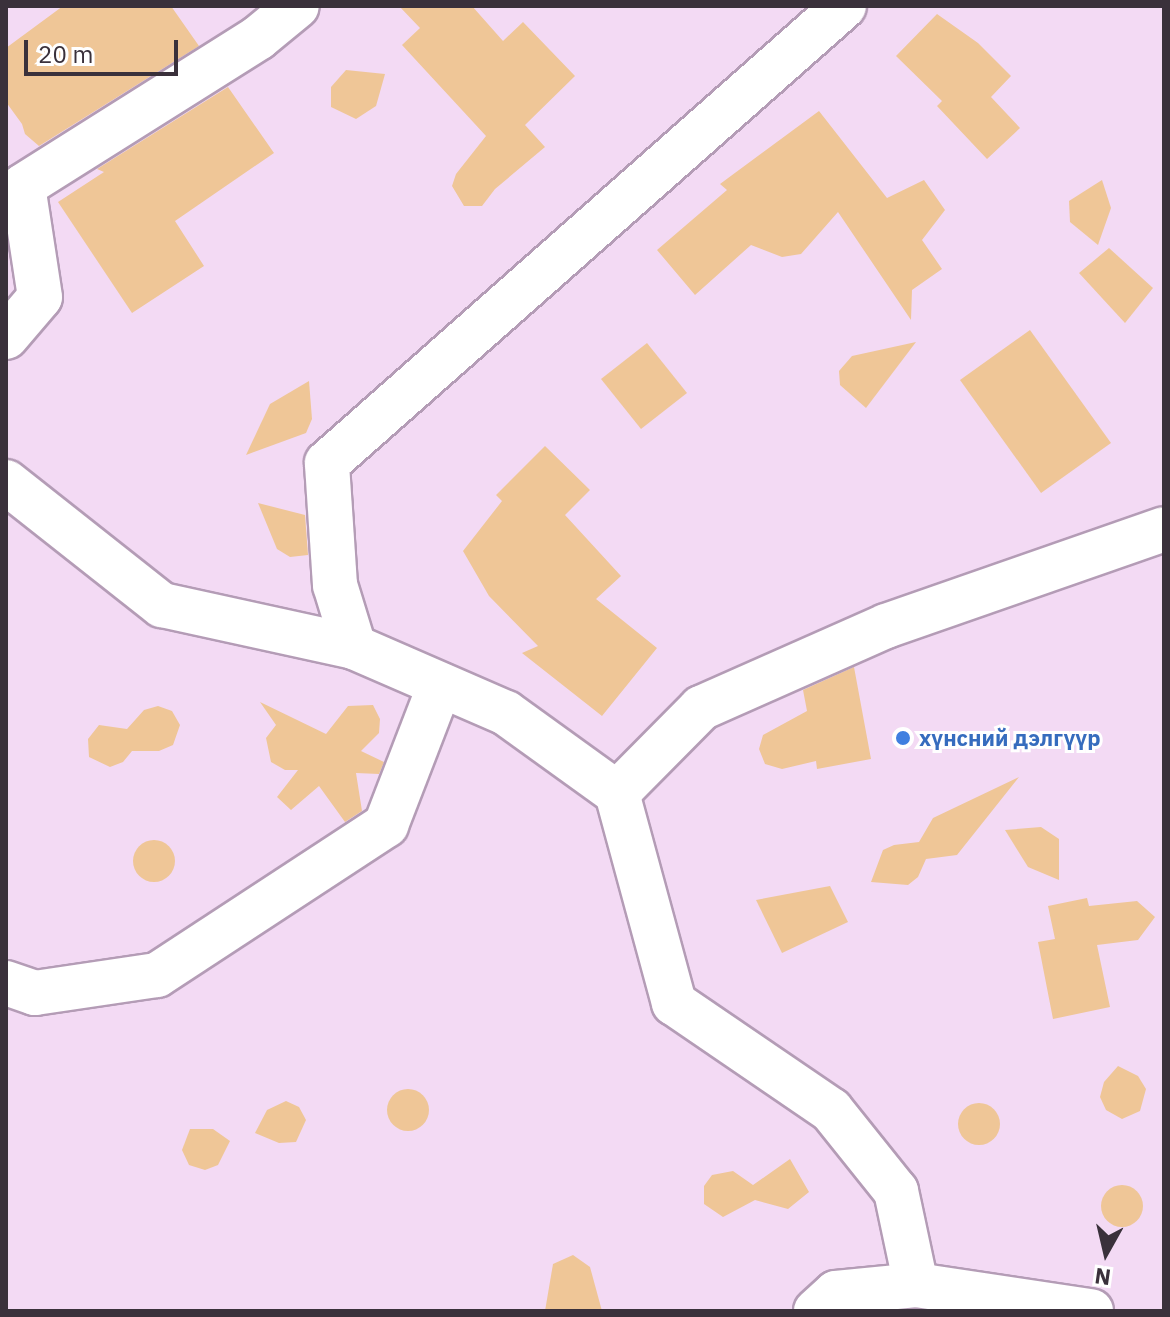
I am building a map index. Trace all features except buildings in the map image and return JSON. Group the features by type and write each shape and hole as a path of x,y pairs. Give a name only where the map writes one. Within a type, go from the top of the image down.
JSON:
{"street":[{"path":"6,337 40,297 23,186 258,38 297,6"},
{"path":"354,647 335,585 327,463 844,6"},
{"path":"6,482 162,605 354,647 506,713 617,793 674,1003 831,1110 896,1191 916,1285"},
{"path":"617,793 701,708 886,626 1164,529"},
{"path":"6,983 35,993 157,975 386,825 440,685"},
{"path":"816,1311 836,1293 916,1285 1091,1311"}],"place":[{"name":"хүнсний дэлгүүр","path":"903,738"}]}
